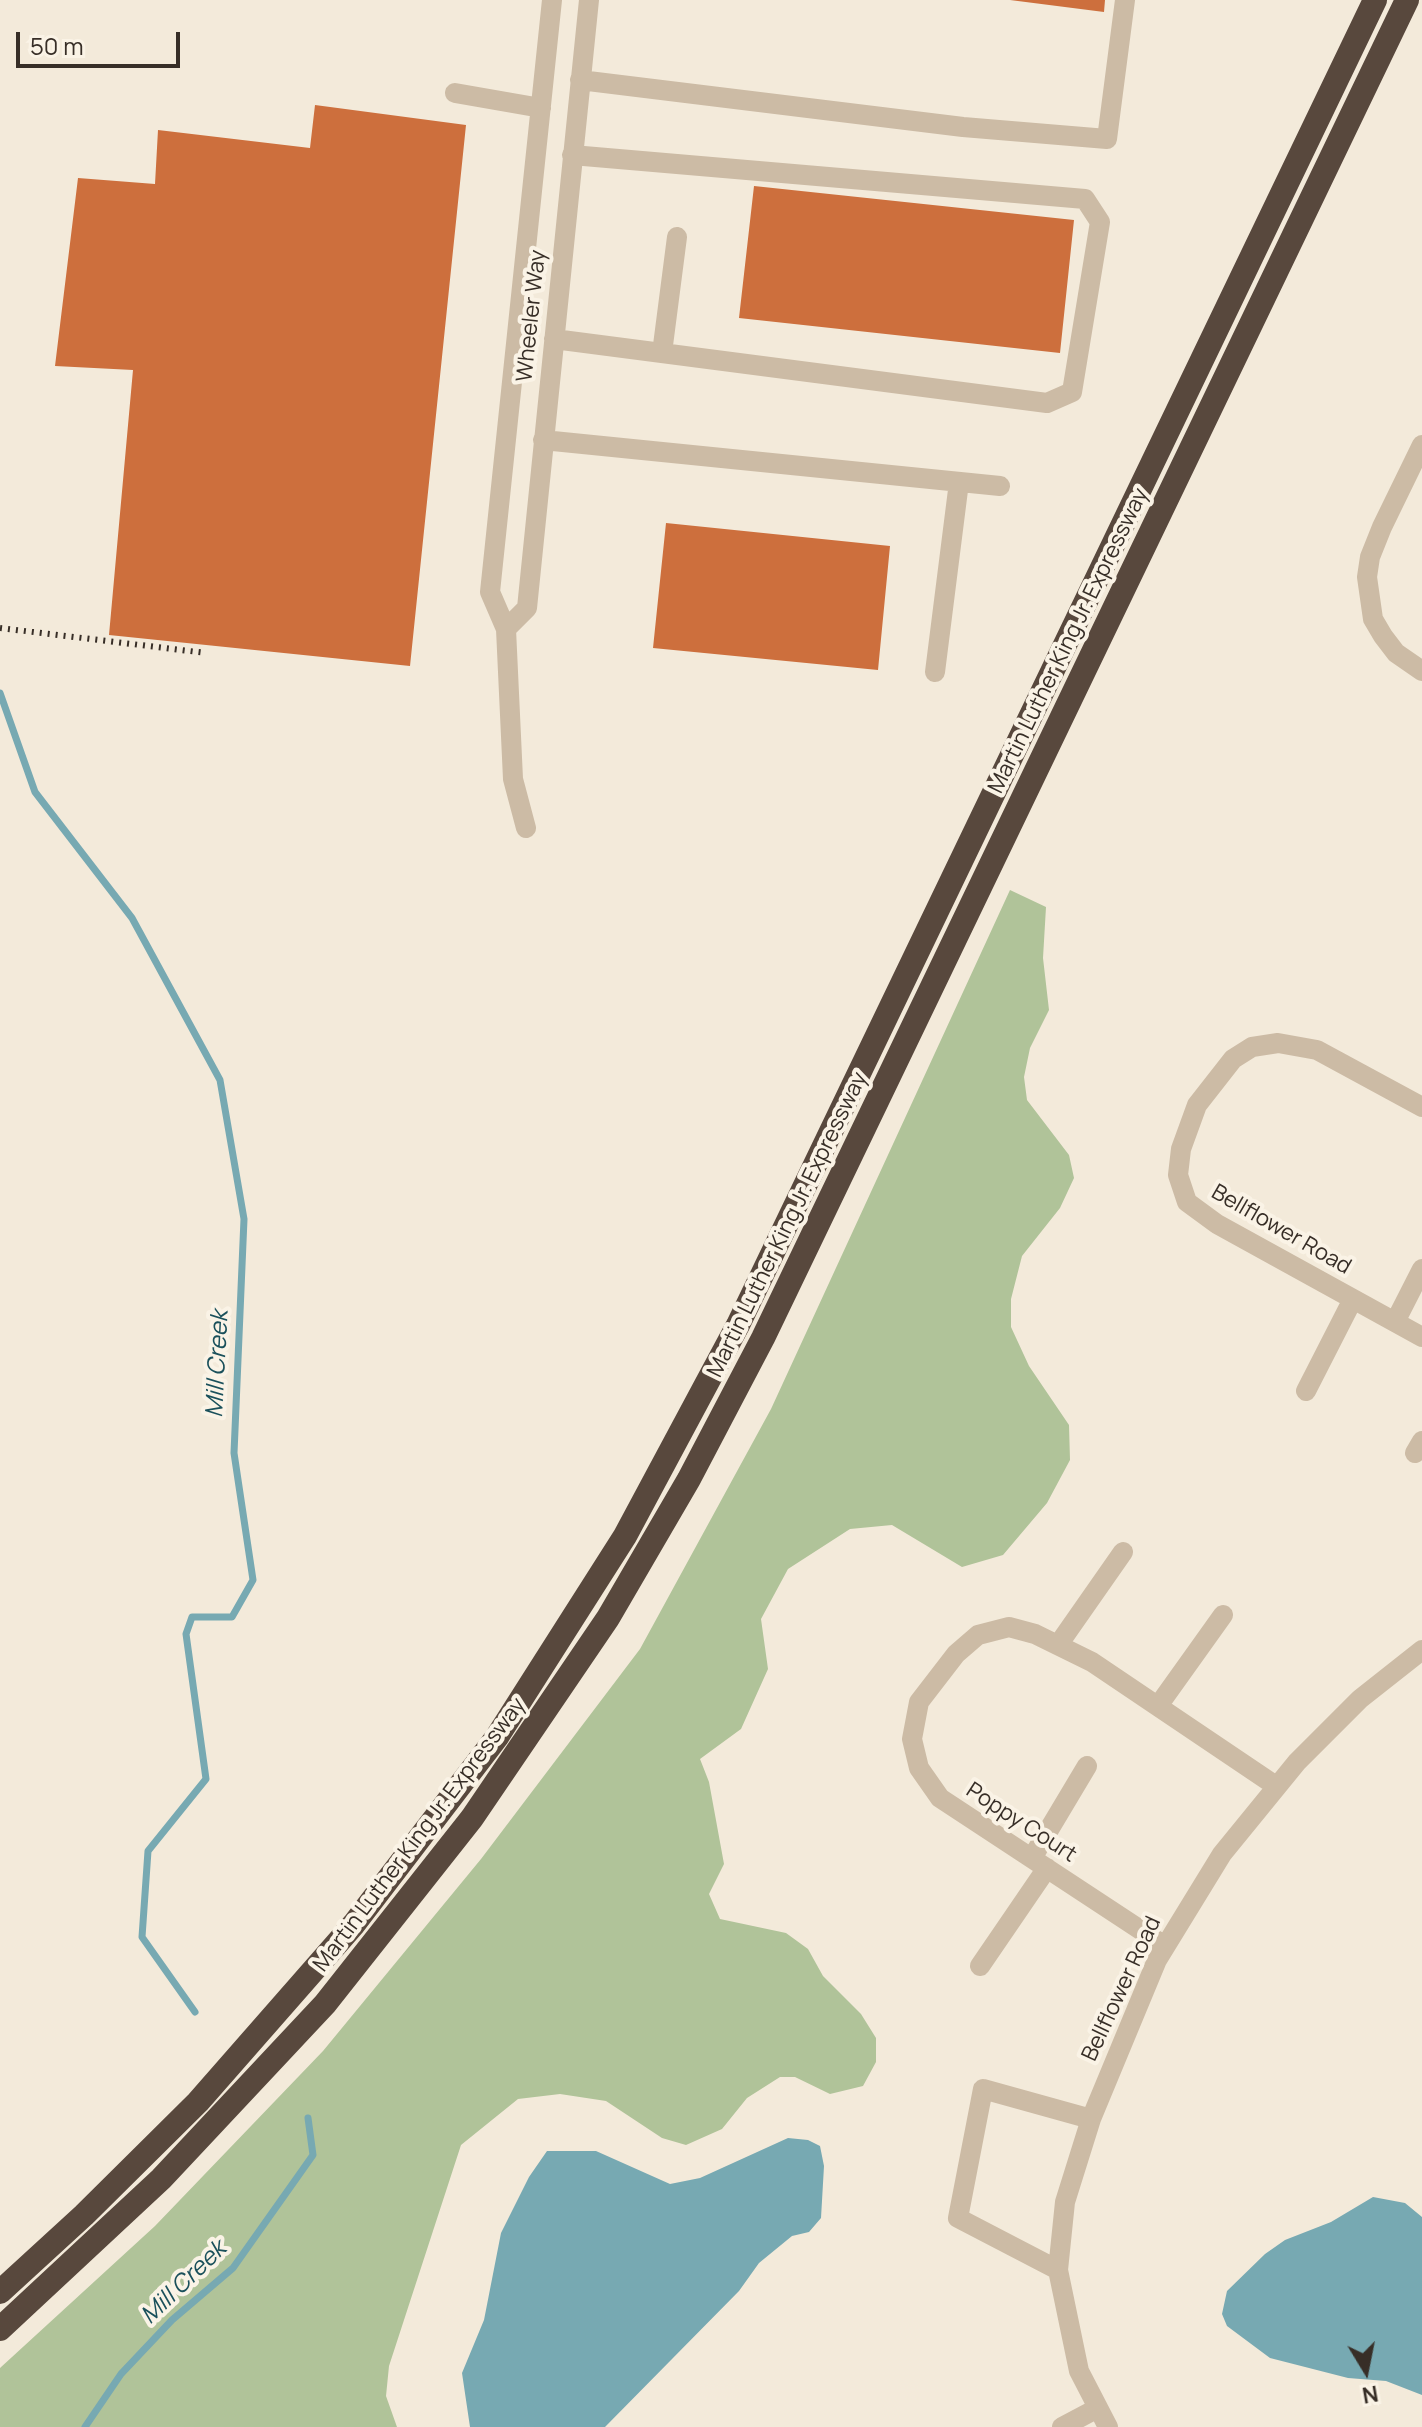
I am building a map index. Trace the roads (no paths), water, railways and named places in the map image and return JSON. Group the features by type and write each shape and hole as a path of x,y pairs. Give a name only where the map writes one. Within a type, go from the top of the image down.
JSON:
{"highway":[{"name":"Martin Luther King Jr. Expressway","path":"0,2292 151,2150 251,2045 344,1936 497,1737 625,1536 738,1325 1375,0"},
{"name":"Martin Luther King Jr. Expressway","path":"0,2329 161,2179 325,2004 426,1880 520,1753 643,1561 763,1338 1407,0"}],"street":[{"name":"Wheeler Way","path":"526,828 513,779 506,629 490,592 552,0"},
{"name":"Wheeler Way","path":"506,629 527,608 589,0"},
{"path":"580,80 963,127 1107,139 1125,0"},
{"path":"455,93 541,108"},
{"path":"554,339 1047,403 1072,392 1100,222 1085,199 572,155"},
{"path":"662,353 677,237"},
{"path":"543,440 1000,486"},
{"path":"1422,445 1382,527 1370,557 1367,577 1373,619 1396,653 1422,671"},
{"path":"935,672 959,482"},
{"name":"Bellflower Road","path":"1422,1107 1317,1050 1278,1043 1252,1047 1233,1059 1197,1105 1181,1149 1178,1175 1187,1202 1217,1224 1422,1337"},
{"path":"1395,1322 1422,1269"},
{"path":"1306,1391 1353,1299"},
{"path":"1058,1645 1123,1552"},
{"path":"1158,1706 1223,1615"},
{"name":"Poppy Court","path":"1165,1946 940,1798 919,1768 912,1739 919,1702 956,1654 978,1635 1009,1627 1035,1634 1092,1662 1276,1786"},
{"name":"Bellflower Road","path":"1108,2427 1079,2371 1058,2270 1065,2202 1091,2119 1165,1946 1222,1854 1276,1786 1360,1699 1422,1650"},
{"path":"980,1966 1039,1863 1087,1766"},
{"path":"1058,2270 958,2218 983,2089 1091,2119"},
{"path":"1062,2427 1096,2409"}],"water":[{"path":"788,2138 808,2140 820,2146 824,2166 821,2218 809,2232 792,2236 759,2263 739,2291 605,2427 470,2427 462,2373 484,2320 501,2233 529,2177 547,2151 596,2151 670,2184 700,2178"},
{"path":"1373,2197 1405,2203 1422,2217 1422,2395 1386,2381 1348,2378 1270,2358 1227,2326 1222,2314 1227,2291 1265,2254 1285,2240 1331,2222"}],"waterway":[{"name":"Mill Creek","path":"0,693 35,792 132,918 220,1080 244,1219 234,1453 253,1580 232,1617 192,1617 186,1634 206,1779 148,1851 142,1937 195,2012"},
{"name":"Mill Creek","path":"85,2427 121,2374 172,2320 233,2268 313,2155 308,2118"}],"railway":[{"path":"0,628 206,653"}]}
